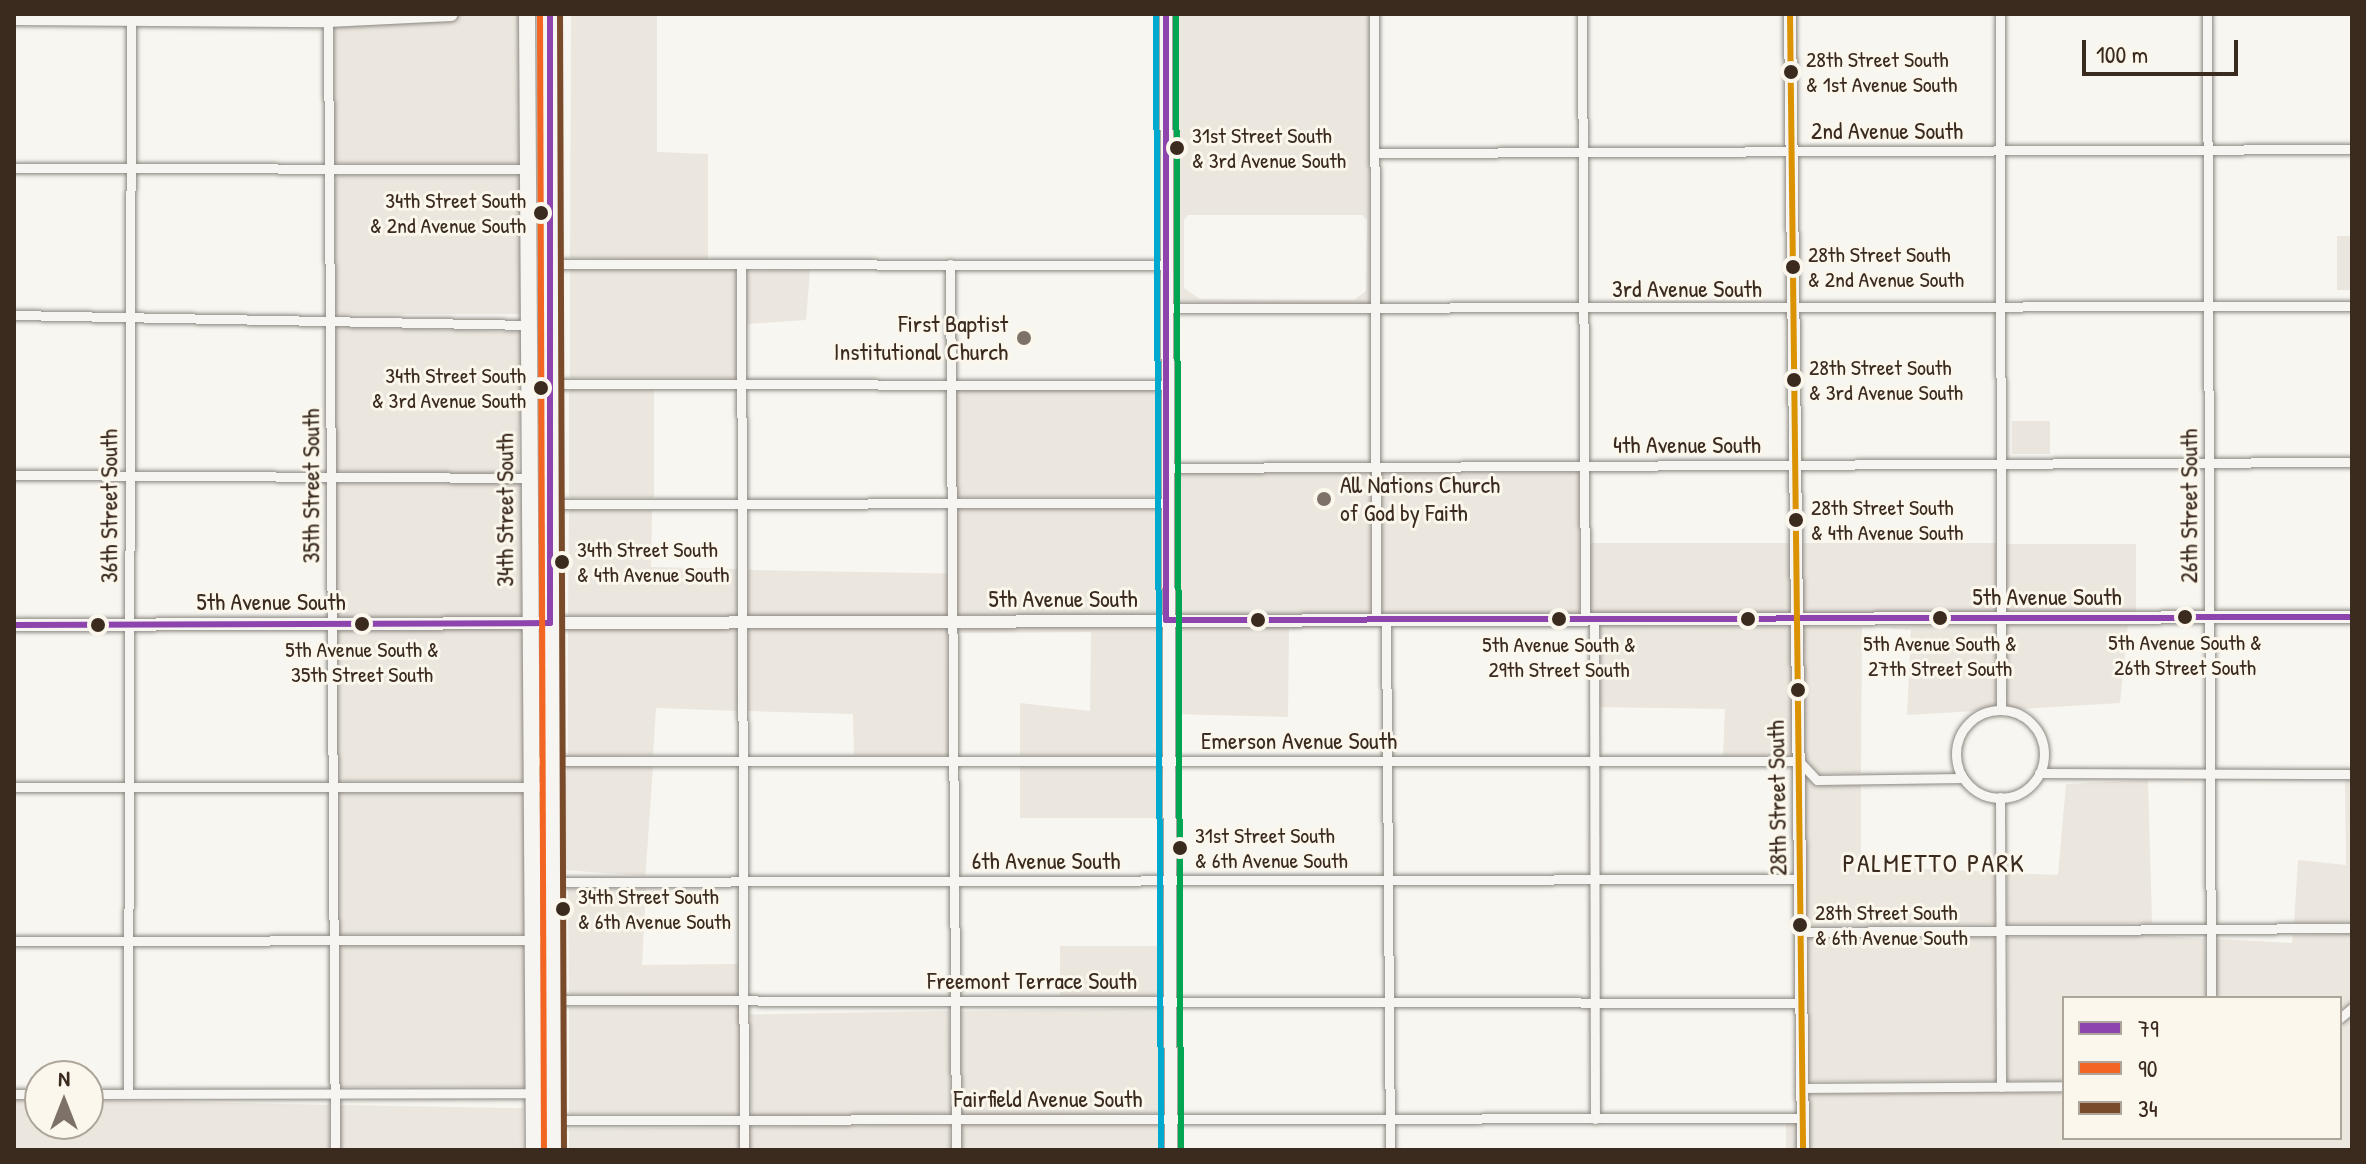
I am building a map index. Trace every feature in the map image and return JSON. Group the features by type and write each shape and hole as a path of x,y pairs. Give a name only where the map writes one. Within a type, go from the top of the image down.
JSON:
{"highway":[{"name":"34th Street South","path":"527,14 534,1150"},
{"name":"34th Street South","path":"550,14 551,1000 554,1150"},
{"path":"528,79 541,83 541,129 550,135"},
{"path":"528,176 541,189 541,251 550,264"},
{"path":"528,325 542,341 542,396 551,409"}],"main road":[{"path":"14,18 451,14"}],"street":[{"path":"1166,14 1166,620 1171,1150"},
{"path":"1374,14 1376,467 1389,880 1390,1150"},
{"path":"1582,14 1584,466 1594,761 1595,1119"},
{"name":"28th Street South","path":"1790,14 1803,1150"},
{"path":"2000,14 2001,710"},
{"name":"26th Street South","path":"2207,14 2211,996"},
{"name":"36th Street South","path":"128,1094 130,17"},
{"name":"35th Street South","path":"328,17 335,1150"},
{"name":"2nd Avenue South","path":"1374,153 2352,149"},
{"path":"14,168 329,169 528,176"},
{"path":"550,264 1167,265"},
{"path":"950,264 956,1150"},
{"path":"741,265 744,1150"},
{"name":"3rd Avenue South","path":"1167,308 1794,310 2352,306"},
{"path":"14,315 528,325"},
{"path":"551,384 1167,385"},
{"name":"4th Avenue South","path":"1166,468 2352,462"},
{"path":"14,475 529,478"},
{"path":"551,504 1166,503"},
{"name":"5th Avenue South","path":"14,625 2352,617"},
{"path":"2001,710 2028,720 2043,745 2039,773 2023,791 2000,797 1977,791 1963,778 1956,759 1963,730 1973,719 2001,710"},
{"name":"Emerson Avenue South","path":"531,761 1799,761"},
{"path":"1799,761 1817,780 1963,778"},
{"path":"2039,773 2352,774"},
{"path":"14,787 551,787"},
{"path":"2000,797 2001,1087"},
{"name":"6th Avenue South","path":"531,882 1800,879"},
{"path":"1800,932 2352,928"},
{"path":"14,941 551,940"},
{"name":"Freemont Terrace South","path":"551,1000 1801,1003"},
{"path":"1802,1088 2062,1086"},
{"path":"104,1094 554,1093"},
{"name":"Fairfield Avenue South","path":"534,1120 1803,1118"}],"shaded area":[{"path":"334,14 522,14 522,163 334,163"},
{"path":"571,14 657,14 657,152 708,154 708,259 570,258"},
{"path":"1172,14 1369,14 1369,304 1179,302 1172,264","holes":["1188,215 1362,215 1367,220 1366,291 1354,300 1200,299 1184,288 1184,220"]},
{"path":"335,175 523,175 523,314 335,314"},
{"path":"2337,236 2352,236 2352,290 2337,290"},
{"path":"570,270 736,270 736,378 570,378"},
{"path":"810,270 806,320 747,324 747,271"},
{"path":"336,326 523,333 518,477 331,471"},
{"path":"569,390 654,390 654,498 569,498"},
{"path":"956,390 1161,390 1161,497 956,497"},
{"path":"2012,421 2050,421 2050,454 2012,454"},
{"path":"1382,472 1579,472 1579,613 1382,613"},
{"path":"1172,473 1371,473 1371,614 1172,614"},
{"path":"336,483 524,483 524,617 336,617"},
{"path":"957,509 1161,509 1161,615 957,615"},
{"path":"569,510 652,510 651,567 737,569 737,616 568,616"},
{"path":"1590,543 1791,543 1791,613 1590,613"},
{"path":"1801,543 1996,543 1996,615 1801,615"},
{"path":"2006,544 2136,544 2136,613 2006,613"},
{"path":"748,570 947,573 946,619 747,616"},
{"path":"1599,625 1791,627 1793,755 1723,755 1725,709 1600,707"},
{"path":"1996,625 1996,705 1975,711 1907,715 1911,630 1870,627"},
{"path":"2007,625 2128,625 2120,703 2020,709 2006,705"},
{"path":"1161,626 1162,755 1020,755 1020,703 1090,711 1091,632 958,633 958,627"},
{"path":"1172,626 1381,628 1289,629 1288,717 1173,714"},
{"path":"947,627 948,755 854,755 853,714 748,711 748,628"},
{"path":"1802,627 1862,627 1861,773 1819,774 1804,759"},
{"path":"568,628 737,628 738,711 656,708 653,755 568,756"},
{"path":"337,629 525,629 525,781 337,781"},
{"path":"567,761 653,767 645,876 560,870"},
{"path":"1020,767 1162,767 1162,818 1020,818"},
{"path":"1804,775 1817,786 1861,785 1861,866 1996,872 1997,924 1806,926"},
{"path":"2148,780 2152,923 2007,924 2007,873 2058,875 2066,784"},
{"path":"2345,780 2352,780 2352,922 2294,923 2298,860 2346,865"},
{"path":"338,793 526,793 526,934 338,934"},
{"path":"568,888 646,888 642,965 738,964 738,995 569,994"},
{"path":"2352,934 2352,1001 2342,1009 2342,996 2216,996 2216,939 2292,943 2293,935"},
{"path":"2153,935 2205,939 2206,996 2062,996 2062,1081 2007,1081 2008,937"},
{"path":"1806,937 1997,937 1997,1081 1806,1081"},
{"path":"339,946 525,946 525,1087 339,1087"},
{"path":"1060,946 1164,946 1164,996 1060,996"},
{"path":"569,1007 739,1007 739,1114 569,1114"},
{"path":"1164,1008 1166,1113 962,1117 960,1012"},
{"path":"949,1011 951,1113 752,1116 750,1014"},
{"path":"2352,1016 2352,1150 1808,1150 1808,1094 2062,1093 2062,1140 2342,1140 2342,1024"},
{"path":"14,1100 24,1100 24,1140 104,1140 104,1100 329,1105 330,1150 14,1150"},
{"path":"340,1105 523,1108 522,1150 339,1150"},
{"path":"1786,1124 1797,1124 1797,1150 1786,1150"},
{"path":"950,1125 950,1150 569,1150 569,1129"},
{"path":"961,1125 1166,1125 1166,1150 961,1150"}],"transit line":[{"name":"90","path":"540,14 544,1150"},
{"name":"79","path":"14,625 550,623 550,14"},
{"name":"34","path":"560,14 564,1150"},
{"path":"1156,14 1161,1150"},
{"name":"79","path":"1166,14 1166,620 2352,617"},
{"path":"1176,14 1181,1150"},
{"path":"1790,14 1803,1150"}],"place":[{"name":"28th Street South & 1st Avenue South","path":"1791,72"},
{"name":"31st Street South & 3rd Avenue South","path":"1177,148"},
{"name":"34th Street South & 2nd Avenue South","path":"541,213"},
{"name":"28th Street South & 2nd Avenue South","path":"1793,267"},
{"name":"First Baptist Institutional Church","path":"1024,338"},
{"name":"28th Street South & 3rd Avenue South","path":"1794,380"},
{"name":"34th Street South & 3rd Avenue South","path":"541,388"},
{"name":"All Nations Church of God by Faith","path":"1324,499"},
{"name":"28th Street South & 4th Avenue South","path":"1796,520"},
{"name":"34th Street South & 4th Avenue South","path":"562,562"},
{"name":"5th Avenue South & 26th Street South","path":"2185,617"},
{"name":"5th Avenue South & 27th Street South","path":"1940,618"},
{"name":"5th Avenue South & 29th Street South","path":"1559,619"},
{"name":"5th Avenue South & 35th Street South","path":"362,624"},
{"name":"31st Street South & 6th Avenue South","path":"1180,848"},
{"name":"34th Street South & 6th Avenue South","path":"563,909"},
{"name":"28th Street South & 6th Avenue South","path":"1800,925"}],"district":[{"name":"PALMETTO PARK","path":"1934,863"}]}
